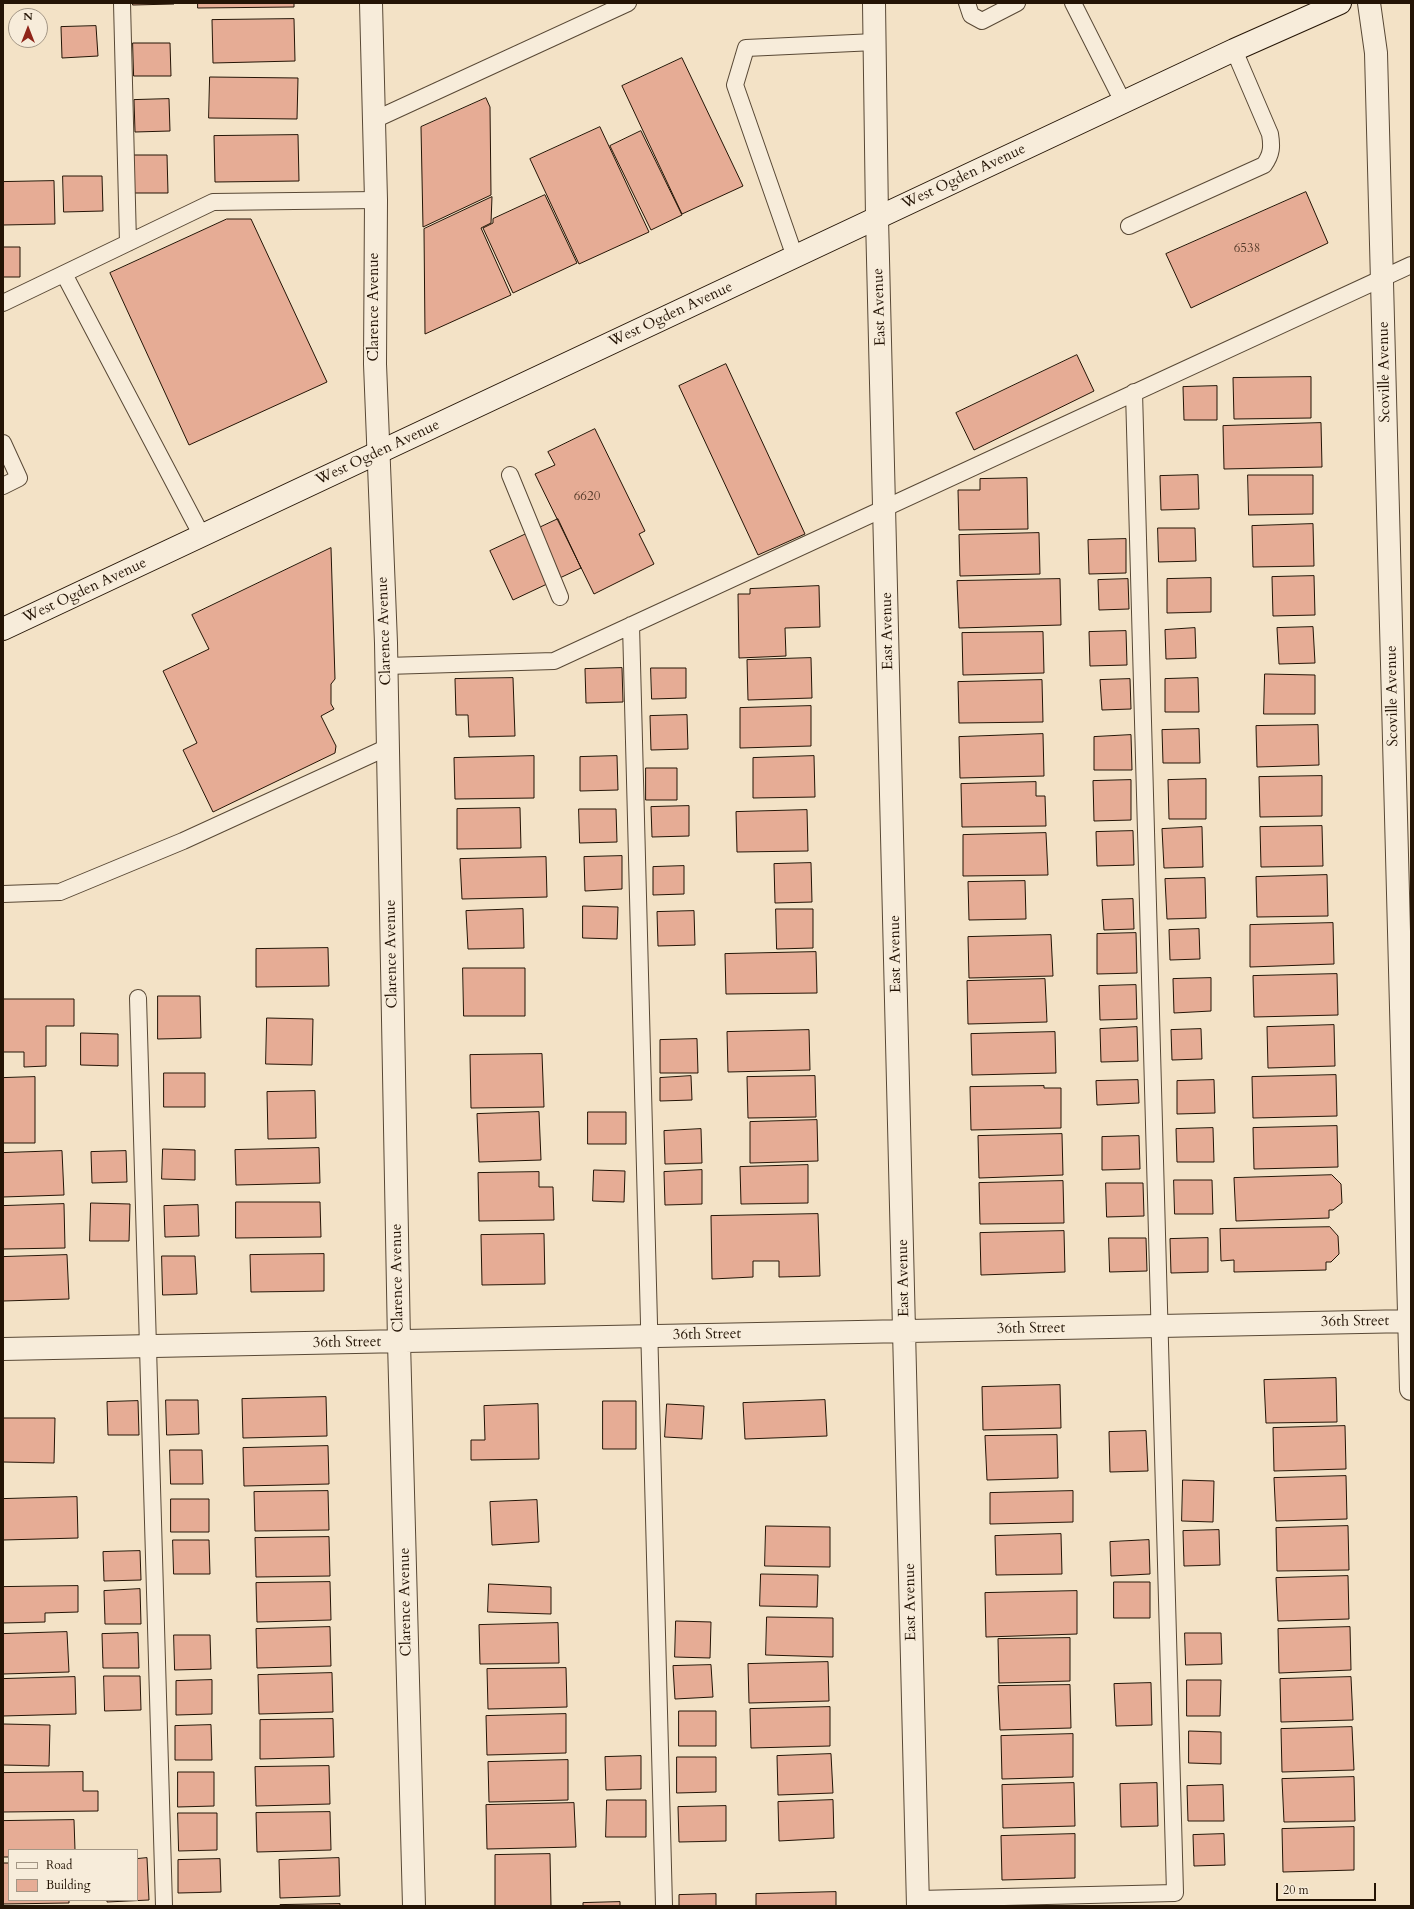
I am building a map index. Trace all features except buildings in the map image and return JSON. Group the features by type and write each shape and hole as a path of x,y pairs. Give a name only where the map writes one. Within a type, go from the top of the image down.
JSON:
{"street":[{"name":"Clarence Avenue","path":"371,3 376,200 375,364 386,666 399,1342 414,1906"},
{"name":"East Avenue","path":"874,3 877,218 918,1902"},
{"name":"West Ogden Avenue","path":"3,629 1234,50 1340,3"},
{"name":"Scoville Avenue","path":"1369,3 1376,53 1383,278 1411,1389"},
{"name":"36th Street","path":"3,1349 1410,1321"}],"lane":[{"path":"122,3 128,243"},
{"path":"967,3 971,16 982,21 1017,3"},
{"path":"1073,3 1123,102"},
{"path":"374,120 620,5"},
{"path":"795,257 735,85 746,48 875,42"},
{"path":"1129,226 1264,165 1270,157 1272,146 1270,134 1234,50"},
{"path":"3,303 213,202 376,200"},
{"path":"386,666 554,661 1411,265"},
{"path":"64,274 202,536"},
{"path":"918,1902 1175,1893 1134,392"},
{"path":"3,443 19,478 3,486"},
{"path":"510,475 560,597"},
{"path":"631,625 648,1337 664,1906"},
{"path":"3,894 60,892 183,841 388,747"},
{"path":"138,998 164,1906"}]}
